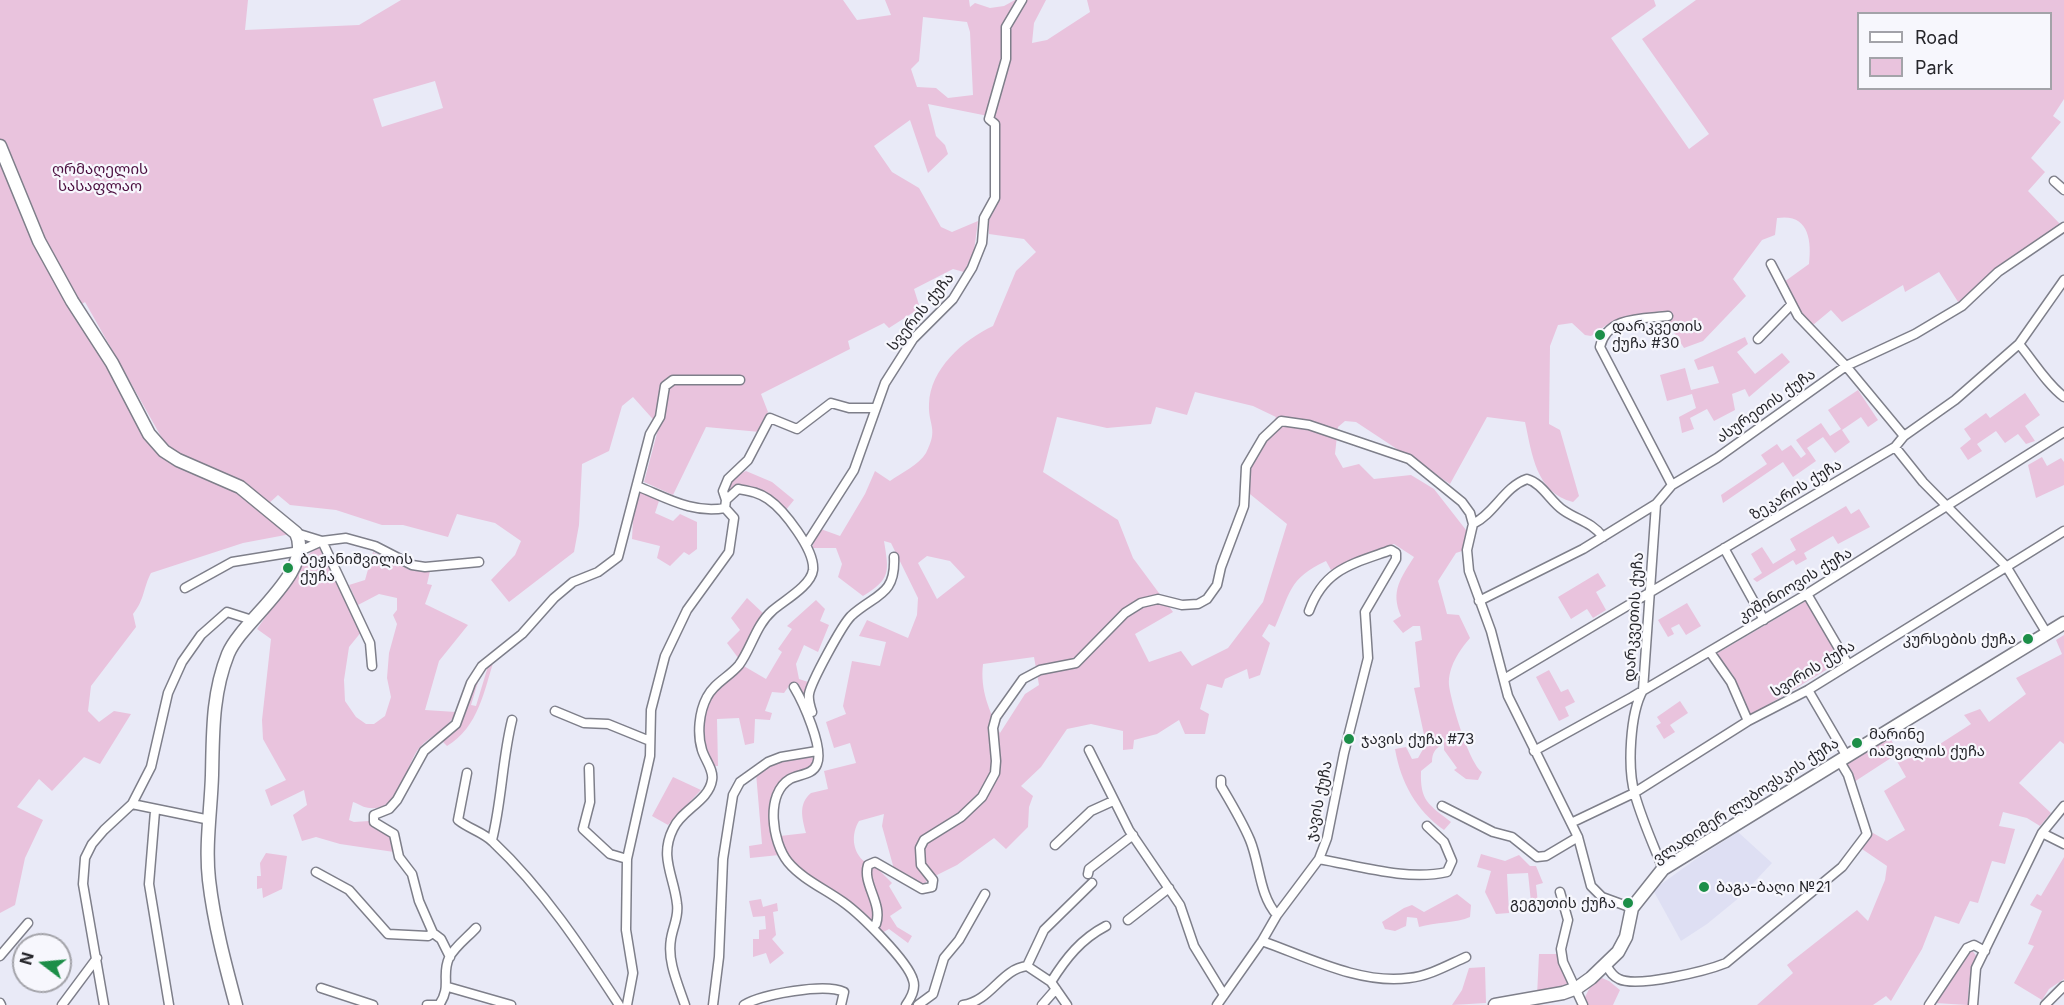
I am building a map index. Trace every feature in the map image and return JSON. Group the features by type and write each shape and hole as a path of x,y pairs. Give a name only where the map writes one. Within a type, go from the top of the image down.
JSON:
{"street":[{"name":"სვერის ქუჩა","path":"806,545 854,470 885,383 913,339 953,299 972,268 982,243 984,218 995,198 994,124 989,119 1006,59 1006,27 1022,0"},
{"path":"0,146 39,241 72,302 112,363 149,434 171,455 240,487 296,532 322,541 370,643 372,666"},
{"path":"2054,180 2064,190"},
{"name":"ასურეთის ქუჩა","path":"1479,601 1603,537 1656,504 1672,485 1717,458 1846,366 1915,334 1962,306 1998,272 2064,227"},
{"path":"1771,264 1791,305 1846,366 1904,436"},
{"name":"ზეკარის ქუჩა","path":"1504,679 1895,447 1904,436 1955,400 2019,344 2064,280"},
{"path":"1758,339 1791,305"},
{"path":"1668,316 1620,322 1603,336 1600,346 1672,485"},
{"path":"2019,344 2045,374 2051,387 2064,397"},
{"path":"450,957 441,939 433,933 418,901 412,874 399,857 394,834 376,824 372,818 376,813 389,809 398,800 424,751 456,724 471,683 489,658 522,634 554,597 573,582 598,572 618,557 650,434 660,417 665,386 673,380 740,380"},
{"path":"627,1005 633,973 626,930 627,859 650,756 651,710 665,656 687,610 729,552 734,518 725,504 723,491 728,479 748,460 770,418 797,429 831,403 849,408 875,408"},
{"path":"872,927 876,924 878,911 867,875 868,865 875,862 922,889 932,888 933,879 921,865 920,848 924,840 961,817 982,796 994,773 996,761 993,728 996,717 1023,679 1040,670 1076,663 1125,614 1141,603 1158,599 1182,605 1198,604 1207,599 1217,585 1221,567 1244,506 1246,467 1263,438 1281,421 1309,425 1409,459 1462,502 1470,513 1473,524 1467,550 1469,571 1508,696 1533,751 1578,837 1596,893 1632,908"},
{"name":"კიშინიოვის ქუჩა","path":"1533,751 1808,594 2064,432"},
{"path":"1895,447 1947,507 1990,547 2006,566 2046,632"},
{"path":"1473,524 1484,519 1510,489 1527,478 1534,480 1563,511 1597,528 1603,537"},
{"path":"637,486 691,509 708,511 725,504 738,489 761,494 780,510 806,545 812,560 813,571 810,579 769,613 743,659 731,673 716,684 701,711 702,749 712,773 712,781 706,793 681,816 673,828 666,855 678,904 670,954 684,1005"},
{"name":"დარკვეთის ქუჩა","path":"1656,504 1648,592 1643,690 1635,703 1631,735 1634,793 1663,869"},
{"name":"სვირის ქუჩა","path":"1571,823 1634,793 1748,721 1808,690 2064,531"},
{"path":"236,1005 220,949 209,879 213,709 219,678 234,640 274,595 300,551 296,532"},
{"path":"185,588 232,562 300,551 322,541 346,538 375,546 418,566 479,562"},
{"path":"1724,548 1764,620"},
{"name":"ჯავის ქუჩა","path":"1217,1005 1262,941 1277,915 1319,859 1327,838 1344,753 1368,658 1365,612 1396,559 1396,553 1391,550 1347,566 1328,578 1315,592 1309,611"},
{"path":"894,557 892,583 884,593 851,616 810,690 817,766 811,772 790,779 777,793 774,816 783,854 794,868 844,902 872,927 913,978 913,991 906,1005"},
{"path":"1808,594 1848,664"},
{"path":"104,1005 83,884 84,864 92,844 132,804 151,768 168,693 182,662 201,635 227,612 252,620"},
{"name":"ვლადიმერ ლუბოვსკის ქუჩა","path":"1577,988 1606,965 1618,952 1626,937 1632,908 1663,869 2064,622"},
{"path":"1710,652 1731,682 1737,702 1748,721"},
{"path":"794,687 803,701 812,724"},
{"path":"1606,965 1611,974 1620,980 1635,982 1704,971 1726,963 1842,867 1867,834 1842,757 1808,690"},
{"path":"555,711 584,723 609,724 650,741"},
{"path":"492,840 504,778 505,746 512,720"},
{"path":"1089,750 1113,801 1180,905 1194,946 1224,995"},
{"path":"713,1005 720,957 723,859 733,795 740,782 768,762 781,757 817,752"},
{"path":"590,768 590,802 583,829 610,854 627,859"},
{"path":"467,773 458,820 492,840 536,889 581,947 619,1005"},
{"path":"1221,780 1221,786 1250,839 1264,892 1270,907 1277,915"},
{"path":"1055,845 1091,811 1113,801"},
{"path":"132,804 155,811 210,820"},
{"path":"1442,806 1493,832 1512,837 1537,857 1546,856 1578,837"},
{"path":"1973,1005 1976,968 2042,833 2064,806"},
{"path":"155,811 149,884 169,1005"},
{"path":"1319,859 1401,873 1432,875 1447,872 1452,861 1449,851 1428,826"},
{"path":"2042,833 2064,844"},
{"path":"1027,966 1044,930 1090,878 1089,870 1114,847 1133,835"},
{"path":"316,872 349,890 388,934 428,936 433,933"},
{"path":"1128,921 1169,888"},
{"path":"1560,892 1568,920 1561,949 1563,962 1583,1005"},
{"path":"918,1005 933,994 937,987 939,967 959,940 984,894"},
{"path":"0,956 28,923"},
{"path":"1041,1005 1066,958 1088,935 1106,926"},
{"path":"427,1005 439,1005 448,987 446,975 450,957 476,928"},
{"path":"1262,941 1342,971 1383,977 1416,977 1466,957"},
{"path":"1929,1005 1967,948 1974,945 1985,951"},
{"path":"62,1005 97,958"},
{"path":"967,1004 984,998 1016,967 1027,966 1053,985 1068,1005"},
{"path":"2045,1005 2064,986"},
{"path":"448,987 511,1005"},
{"path":"321,988 373,1005"},
{"path":"1495,1005 1546,998 1577,988"},
{"path":"744,1005 759,998 823,989 844,992 841,1005"}],"shaded area":[{"name":"ბაგა-ბაღი №21","path":"1738,832 1772,863 1740,897 1707,924 1681,941 1653,890"}],"green space":[{"name":"ღრმაღელის სასაფლაო","path":"0,0 248,0 245,30 359,25 401,0 843,0 857,20 891,15 885,0 969,0 970,7 975,3 990,8 1004,6 1015,0 1046,0 1034,23 1032,43 1047,40 1090,12 1087,0 1654,0 1656,6 1611,38 1689,149 1709,134 1642,39 1696,0 2064,0 2064,99 2053,116 2061,122 2031,158 2045,172 2028,191 2061,225 2000,267 1960,305 1939,272 1905,292 1903,285 1842,322 1831,310 1813,325 1797,310 1784,282 1809,264 1810,246 1806,230 1796,220 1777,218 1775,235 1762,240 1733,279 1746,296 1703,341 1684,348 1660,311 1608,324 1591,336 1585,335 1572,323 1558,325 1550,346 1549,424 1560,430 1579,496 1573,502 1551,490 1543,481 1534,459 1525,422 1487,417 1450,484 1356,422 1345,421 1338,427 1335,454 1343,468 1359,464 1374,479 1411,475 1434,489 1466,530 1465,550 1456,553 1438,581 1447,614 1459,615 1470,638 1452,666 1449,685 1466,745 1482,772 1478,780 1466,779 1454,770 1457,768 1444,750 1444,744 1436,749 1432,762 1421,771 1424,796 1436,811 1451,822 1444,830 1425,814 1411,795 1401,773 1395,749 1406,747 1412,759 1418,758 1426,744 1414,688 1420,687 1415,642 1422,640 1420,626 1413,626 1403,633 1393,621 1401,616 1397,599 1398,585 1414,557 1394,544 1331,570 1326,561 1297,581 1288,595 1275,627 1269,624 1262,636 1270,643 1260,675 1249,679 1247,669 1225,679 1222,688 1207,684 1200,709 1209,714 1205,734 1185,734 1179,720 1157,734 1134,740 1133,749 1123,750 1123,731 1091,724 1067,729 1041,767 1021,786 1033,796 1029,807 1028,827 1006,849 994,838 957,865 933,875 922,886 894,869 882,826 884,814 859,821 856,826 854,843 857,853 865,862 866,877 875,901 876,916 872,922 845,898 801,871 792,862 780,836 806,833 802,817 804,802 811,793 828,789 824,771 856,763 850,743 834,748 826,722 846,714 843,706 852,661 880,666 886,642 859,636 867,620 908,638 917,615 918,598 891,543 884,541 887,560 886,574 879,585 863,596 838,577 842,564 836,548 812,548 818,528 840,536 865,494 875,471 890,481 923,457 932,438 929,404 935,379 950,357 970,339 993,326 1016,271 1036,252 1024,239 989,234 988,215 996,206 998,195 997,128 993,117 928,104 936,136 945,145 948,154 928,173 910,120 874,146 892,172 919,188 941,227 952,232 978,221 974,251 964,272 953,269 914,289 920,308 889,328 884,323 848,341 850,349 761,394 768,412 760,432 706,427 673,495 644,482 659,426 633,397 622,406 609,451 582,464 579,525 574,552 509,602 491,580 515,555 521,541 495,523 457,514 448,537 403,525 382,525 336,510 290,505 278,495 267,505 235,480 177,453 163,440 85,302 73,310 164,451 240,487 296,533 243,543 151,573 140,603 133,614 136,627 91,686 88,711 99,722 114,711 131,714 100,764 84,757 52,791 39,779 17,807 43,820 25,858 15,905 0,913","holes":["923,17 967,22 970,32 973,95 948,98 936,88 917,87 911,69 919,61","435,81 443,108 382,127 373,99","1195,392 1253,406 1276,417 1240,486 1287,524 1263,602 1228,648 1192,666 1181,651 1149,662 1135,634 1173,612 1133,558 1118,520 1043,472 1057,417 1107,428 1151,424 1156,407 1187,415","927,556 950,561 965,577 937,599 918,563","1034,657 1039,685 1025,694 1000,733 986,700 983,664"]},
{"path":"1745,337 1748,344 1737,352 1755,374 1782,353 1790,362 1749,397 1745,389 1732,394 1735,410 1714,421 1707,409 1690,418 1694,429 1682,433 1679,417 1696,408 1692,394 1667,401 1660,375 1685,368 1691,390 1719,383 1713,366 1698,370 1694,360"},
{"path":"1858,390 1878,420 1868,427 1861,417 1842,430 1850,442 1835,453 1823,437 1807,448 1816,461 1793,477 1783,462 1723,503 1721,495 1767,464 1761,455 1777,444 1782,451 1791,445 1801,458 1806,454 1796,440 1821,423 1830,436 1841,429 1828,410"},
{"path":"2025,393 2040,415 2025,426 2035,441 2026,444 2018,434 2005,443 1996,431 1977,444 1982,451 1968,460 1960,448 1971,439 1964,429 1986,413 1990,418"},
{"path":"2042,457 2047,466 2061,458 2064,462 2064,485 2036,498 2028,465"},
{"path":"746,471 772,482 794,500 785,511 765,494 749,487 734,489 726,495 733,480"},
{"path":"645,492 660,498 655,513 673,521 680,514 697,522 697,549 689,555 684,552 670,566 657,558 660,546 632,539 634,500 638,493"},
{"path":"1846,506 1851,514 1859,509 1870,527 1838,544 1833,536 1804,553 1807,559 1796,565 1793,560 1757,582 1753,579 1762,573 1751,554 1762,547 1773,564 1796,550 1790,539"},
{"path":"321,546 362,631 349,647 344,680 345,701 356,717 366,724 374,724 385,716 391,697 387,678 389,653 397,624 393,615 397,610 397,598 379,594 358,605 349,585 365,580 373,552 410,570 430,571 427,584 432,585 425,604 468,625 439,661 425,710 456,712 452,720 417,751 400,788 388,803 370,808 353,802 349,820 369,821 393,835 394,852 340,844 316,837 302,841 293,815 307,805 304,790 271,806 265,790 286,780 263,739 262,720 271,639 257,629 310,553"},
{"path":"1598,573 1606,586 1596,592 1606,610 1593,618 1587,609 1571,619 1558,597"},
{"path":"747,598 764,614 739,659 727,643 740,630 731,618"},
{"path":"816,600 825,609 820,621 829,625 818,652 804,645 796,664 799,679 811,683 809,713 798,683 791,683 784,693 772,692 765,711 772,713 770,720 755,719 754,743 745,745 739,718 717,719 718,766 713,766 707,749 703,721 711,699 742,665 766,679 782,652 778,649 792,629 787,626"},
{"path":"1806,601 1841,661 1751,715 1738,694 1733,675 1716,654"},
{"path":"1687,603 1701,626 1686,635 1679,624 1671,628 1674,634 1668,637 1658,620"},
{"path":"2064,635 2064,744 2060,741 2019,783 2051,813 2040,826 2027,818 2003,812 1999,826 2015,829 2005,864 1992,861 1978,903 1970,901 1959,924 1935,916 1922,949 1891,1001 1886,996 1873,1005 1757,1005 1793,973 1787,965 1857,910 1868,921 1885,880 1887,866 1862,849 1873,833 1887,841 1905,830 1884,791 1906,777 1894,756 1854,782 1845,763 1890,738 1903,761 1913,756 1915,760 1971,724 1964,715 1980,709 1989,722 2026,694 2016,678 2062,654 2056,640"},
{"path":"495,657 479,707 466,729 447,746 443,742 456,726 481,672 471,705 476,706 489,663"},
{"path":"1549,670 1561,692 1568,689 1575,702 1565,707 1569,716 1559,721 1536,677"},
{"path":"1680,701 1688,713 1670,725 1675,732 1664,739 1656,726 1661,723 1657,717"},
{"path":"809,755 815,760 812,768 784,779 772,792 770,820 779,855 750,858 749,846 762,844 756,773 780,760"},
{"path":"673,777 701,790 668,825 652,816"},
{"path":"266,853 287,856 282,889 263,898 262,888 257,889 257,876 261,876 260,863"},
{"path":"1481,854 1505,861 1519,855 1530,866 1536,866 1543,883 1536,885 1538,903 1531,902 1528,873 1507,874 1509,913 1496,914 1485,892 1491,871 1477,867"},
{"path":"2064,857 2064,979 2049,989 2042,1000 2014,983 2034,946 2028,944 2042,911 2030,905 2037,894 2041,896"},
{"path":"876,867 892,883 889,886 902,908 890,916 897,927 912,936 908,943 889,929 880,934 880,902 870,871"},
{"path":"1457,894 1471,905 1470,917 1419,927 1417,918 1407,917 1406,926 1395,931 1385,929 1382,922 1412,905 1424,912"},
{"path":"761,899 763,907 777,903 778,911 773,912 776,935 772,939 784,953 770,964 766,953 753,957 753,939 759,939 759,930 766,929 765,916 753,917 749,901"},
{"path":"1972,950 1977,957 1969,982 1968,1005 1935,1003 1968,952"},
{"path":"1539,954 1558,954 1572,985 1537,996"},
{"path":"1485,967 1486,1003 1452,1005 1462,990 1469,968"},
{"path":"1602,978 1620,990 1613,1005 1587,1005 1585,997 1590,987"}],"place":[{"name":"დარკვეთის ქუჩა #30","path":"1600,335"},
{"name":"ბეჟანიშვილის ქუჩა","path":"288,568"},
{"name":"კურსების ქუჩა","path":"2028,639"},
{"name":"ჯავის ქუჩა #73","path":"1349,739"},
{"name":"მარინე იაშვილის ქუჩა","path":"1857,743"},
{"name":"ბაგა-ბაღი №21","path":"1704,887"},
{"name":"გეგუთის ქუჩა","path":"1628,903"}]}
